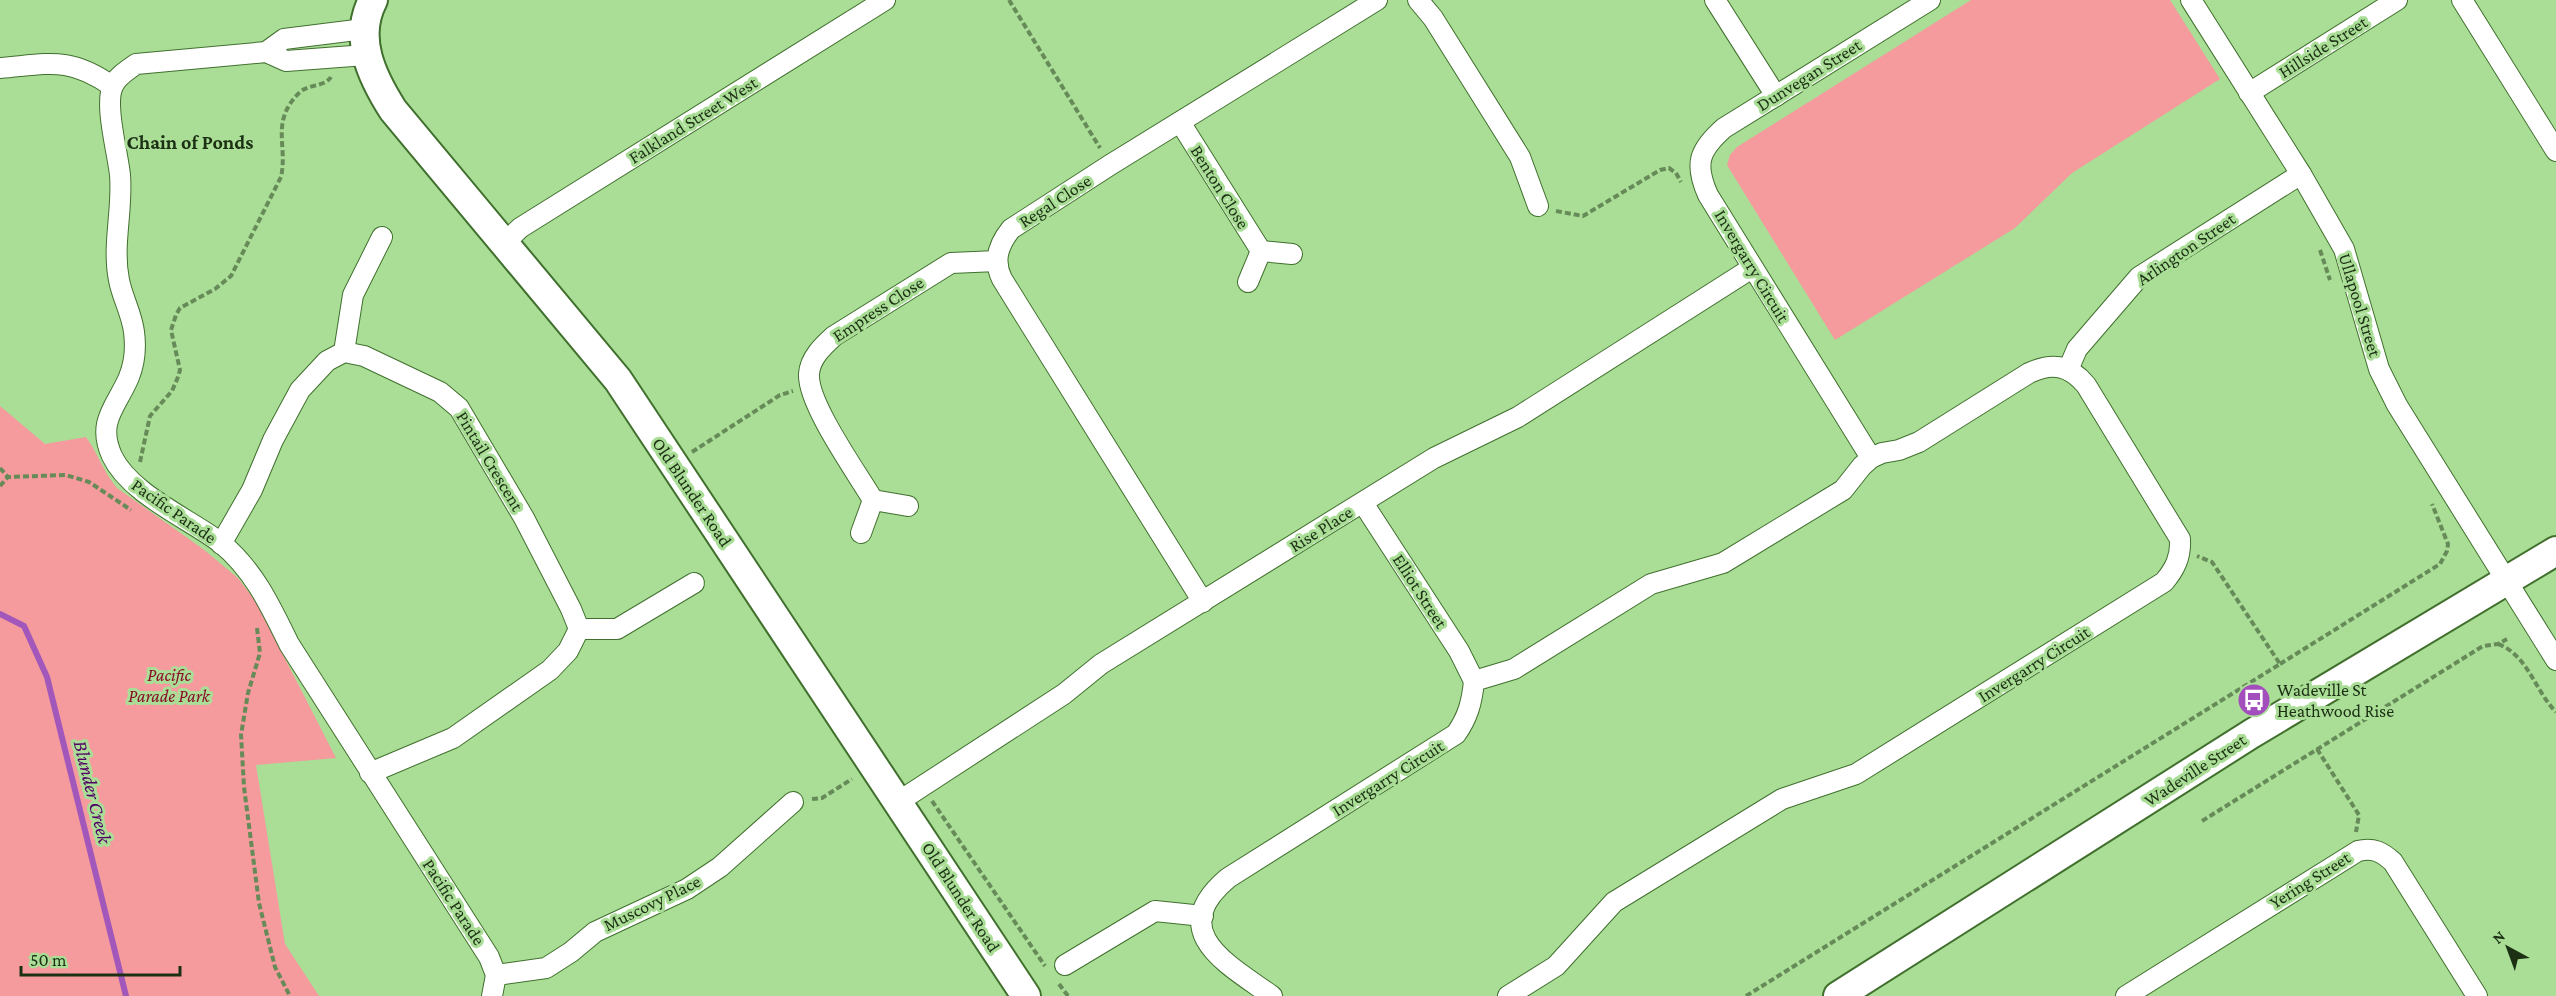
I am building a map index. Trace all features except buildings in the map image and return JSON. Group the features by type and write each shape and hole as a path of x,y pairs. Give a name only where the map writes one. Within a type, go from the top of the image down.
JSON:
{"main road":[{"path":"365,42 368,10 373,0"},
{"name":"Old Blunder Road","path":"365,42 376,83 393,110 618,380 1026,996"},
{"name":"Wadeville Street","path":"1838,996 2251,734 2556,551"}],"street":[{"name":"Falkland Street West","path":"504,243 520,228 885,0"},
{"name":"Regal Close","path":"997,261 1003,239 1011,230 1110,165 1377,0"},
{"path":"1418,0 1433,18 1520,157 1538,207"},
{"path":"1715,0 1776,96"},
{"name":"Dunvegan Street","path":"1700,161 1707,143 1724,128 1930,0"},
{"name":"Ullapool Street","path":"2191,0 2301,174 2344,249 2379,369 2397,405 2556,660"},
{"name":"Hillside Street","path":"2249,93 2397,0"},
{"path":"2462,0 2556,151"},
{"path":"266,52 284,39 365,42"},
{"path":"0,68 63,63 92,71 112,86 136,64 266,52 286,61 328,59 365,42"},
{"name":"Pacific Parade","path":"112,86 110,110 120,177 117,253 119,279 134,330 136,353 129,377 110,410 105,434 112,457 130,482 221,544 247,567 270,605 289,644 489,957 496,975"},
{"name":"Benton Close","path":"1180,122 1261,251"},
{"name":"Invergarry Circuit","path":"1700,161 1700,177 1708,195 1871,458"},
{"name":"Arlington Street","path":"2068,370 2077,350 2139,277 2301,174"},
{"path":"221,544 252,490 273,440 300,390 327,361 344,352 353,295 382,237"},
{"path":"1248,282 1261,251 1292,254"},
{"path":"997,261 1002,279 1203,602"},
{"name":"Empress Close","path":"811,386 809,375 813,361 822,347 834,336 951,263 997,261"},
{"name":"Rise Place","path":"898,802 1064,694 1101,664 1434,458 1518,417 1752,268"},
{"name":"Pintail Crescent","path":"344,352 364,356 440,392 459,408 525,518 579,629"},
{"path":"1474,681 1514,669 1651,584 1723,563 1843,490 1871,458 1918,442 2042,367 2056,366 2068,370 2075,373 2086,385 2175,530 2180,539 2180,549"},
{"path":"811,386 818,406 873,500 908,506"},
{"path":"861,533 873,500"},
{"name":"Elliot Street","path":"1363,502 1459,651 1474,681"},
{"name":"Invergarry Circuit","path":"1508,996 1557,966 1614,902 1782,799 1856,774 1916,737 2164,582 2174,571 2180,549"},
{"path":"370,773 453,738 550,670 568,651 579,629 617,629 694,583"},
{"name":"Invergarry Circuit","path":"1203,916 1208,899 1214,890 1228,878 1456,734 1469,711 1474,681"},
{"name":"Muscovy Place","path":"496,975 546,968 571,952 595,932 687,889 720,867 793,802"},
{"name":"Yering Street","path":"2126,996 2358,851 2365,849 2378,851 2393,862 2476,996"},
{"path":"1056,971 1155,911 1203,916 1203,936 1207,945 1219,958 1272,996"},
{"path":"492,996 496,975"}],"path":[{"path":"1009,0 1110,165"},
{"path":"116,500 139,468 150,416 172,391 180,370 171,330 176,315 180,308 215,289 231,276 281,177 283,159 280,130 286,109 299,92 311,85 329,81 331,78 328,59"},
{"path":"1538,207 1583,216 1660,170 1669,168 1676,173 1686,190"},
{"path":"2319,249 2331,282"},
{"path":"674,464 780,395 811,386"},
{"path":"0,468 8,477"},
{"path":"0,486 8,477 66,475 89,482 136,513"},
{"path":"1746,996 2440,564 2448,544 2431,500"},
{"path":"2180,549 2212,562 2280,664"},
{"path":"257,621 260,653 248,693 241,735 244,787 259,903 275,967 290,996"},
{"path":"2202,821 2483,646 2498,644 2507,639"},
{"path":"2498,644 2515,652 2548,704 2556,712"},
{"path":"2317,749 2359,815 2356,834 2365,849"},
{"path":"793,802 822,798 874,765"},
{"path":"922,786 1056,971 1068,996"}],"green space":[{"path":"1971,0 2170,0 2220,79 2072,173 2015,228 1835,340 1727,165 1730,155 1737,147"},
{"name":"Pacific Parade Park","path":"0,406 45,444 86,437 117,488 203,549 238,578 256,602 336,758 256,765 285,944 319,996 0,996"}],"waterway":[{"name":"Blunder Creek","path":"0,614 24,626 47,677 126,996"}],"place":[{"name":"Wadeville St Heathwood Rise","path":"2254,700"}],"district":[{"name":"Chain of Ponds","path":"190,142"}]}
